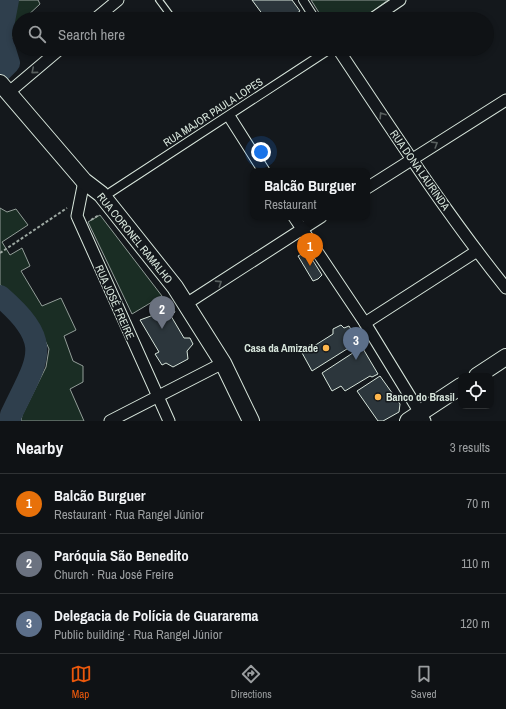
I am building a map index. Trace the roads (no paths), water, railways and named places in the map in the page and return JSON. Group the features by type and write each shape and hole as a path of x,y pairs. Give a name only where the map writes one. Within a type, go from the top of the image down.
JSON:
{"main road":[{"name":"RUA CORONEL RAMALHO","path":"3,87 84,181 101,194 186,304 223,363 251,421"},
{"path":"482,373 506,357"},
{"path":"418,418 458,388"}],"street":[{"path":"103,12 118,0"},
{"path":"303,0 311,12"},
{"path":"382,12 400,0"},
{"path":"3,87 50,56"},
{"name":"RUA MAJOR PAULA LOPES","path":"111,192 319,56"},
{"name":"RUA DONA LAURINDA","path":"343,56 411,160 477,251 506,288"},
{"path":"370,186 506,100"},
{"path":"231,119 262,168"},
{"name":"RUA JOSÉ FREIRE","path":"84,181 77,216 169,421"},
{"path":"296,220 365,323 418,418"},
{"path":"186,304 316,220"},
{"path":"365,323 477,251"},
{"path":"110,421 223,363"}],"lane":[{"path":"159,0 168,12"}],"waterway":[{"path":"0,72 9,63 1,37 8,0"},
{"path":"0,296 29,327 35,340 36,352 34,365 11,415 10,421"}],"place":[{"name":"Balcão Burguer","path":"310,266"},
{"name":"Paróquia São Benedito","path":"162,329"},
{"name":"Casa da Amizade","path":"326,348"},
{"name":"Delegacia de Polícia de Guararema","path":"356,360"},
{"name":"Banco do Brasil","path":"378,397"}]}
